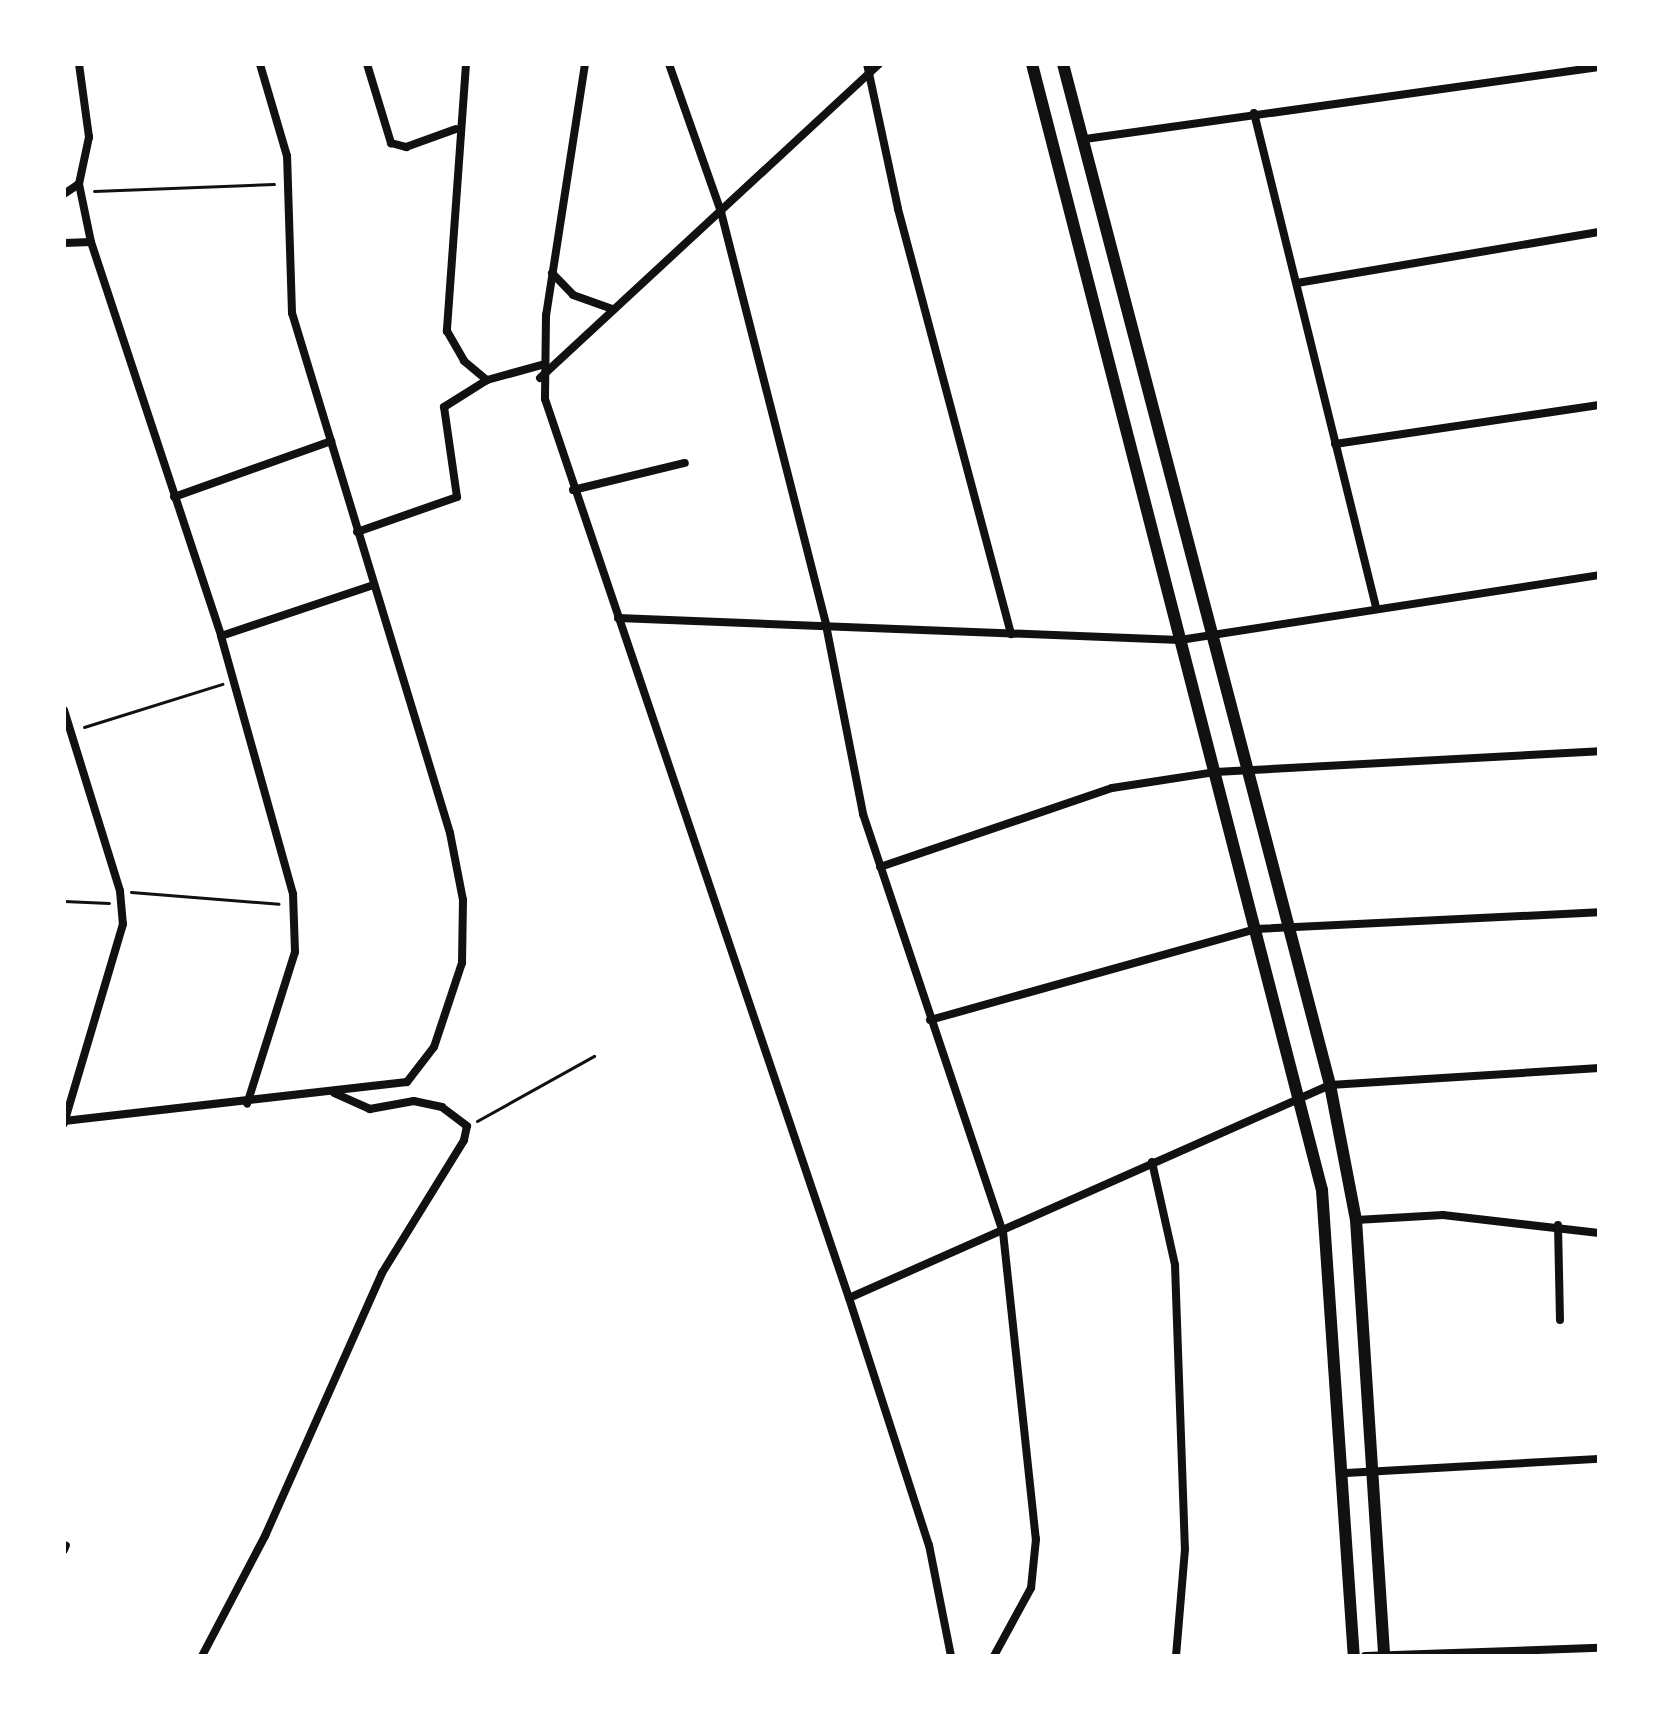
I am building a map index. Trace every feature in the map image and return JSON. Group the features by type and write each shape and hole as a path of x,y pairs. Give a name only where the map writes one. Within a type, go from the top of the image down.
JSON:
{"street":[{"path":"79,64 89,137 79,188 91,242 221,636 295,905 295,952 247,1104"},
{"path":"64,710 120,891 122,939 64,1122 247,1104 407,1082 424,1066 464,940 450,833 292,313 290,184 260,64"},
{"path":"367,64 391,143 406,147 456,129"},
{"path":"466,64 456,129 447,331 464,361 487,380"},
{"path":"585,64 552,273 540,378 573,490 849,1298 929,1545 951,1656"},
{"path":"669,64 721,212 826,625 848,758 930,1020 1003,1232 1017,1312 1036,1539 1031,1588 994,1656"},
{"path":"540,378 721,212 869,68 879,64"},
{"path":"1032,64 1300,1095 1330,1251 1346,1473 1354,1656"},
{"path":"1063,64 1330,1085 1356,1220 1378,1471 1384,1656"},
{"path":"1085,139 1599,67"},
{"path":"869,68 898,209 1011,634"},
{"path":"1254,113 1376,607"},
{"path":"64,194 79,188"},
{"path":"1297,283 1599,232"},
{"path":"64,243 91,242"},
{"path":"552,273 573,295 612,309"},
{"path":"357,532 457,497 444,407 487,380 542,365"},
{"path":"1335,444 1599,405"},
{"path":"174,497 331,441"},
{"path":"573,490 685,463"},
{"path":"618,618 1180,640 1213,632 1599,575"},
{"path":"221,636 373,585"},
{"path":"880,867 1071,800 1215,772 1249,773 1599,751"},
{"path":"930,1020 1256,929 1599,912"},
{"path":"849,1298 1003,1232 1300,1095 1330,1085 1599,1068"},
{"path":"202,1656 225,1606 265,1536 382,1273 467,1126 442,1107 414,1101 370,1109 333,1092"},
{"path":"1152,1162 1175,1265 1185,1549 1176,1656"},
{"path":"1356,1220 1443,1215 1558,1225 1599,1233"},
{"path":"1558,1225 1560,1320"},
{"path":"1346,1473 1599,1459"},
{"path":"1365,1656 1551,1654 1599,1648"}],"path":[{"path":"79,188 290,184"},
{"path":"71,731 233,680"},
{"path":"120,891 295,905"},
{"path":"64,901 121,904"},
{"path":"467,1126 594,1056"}]}
